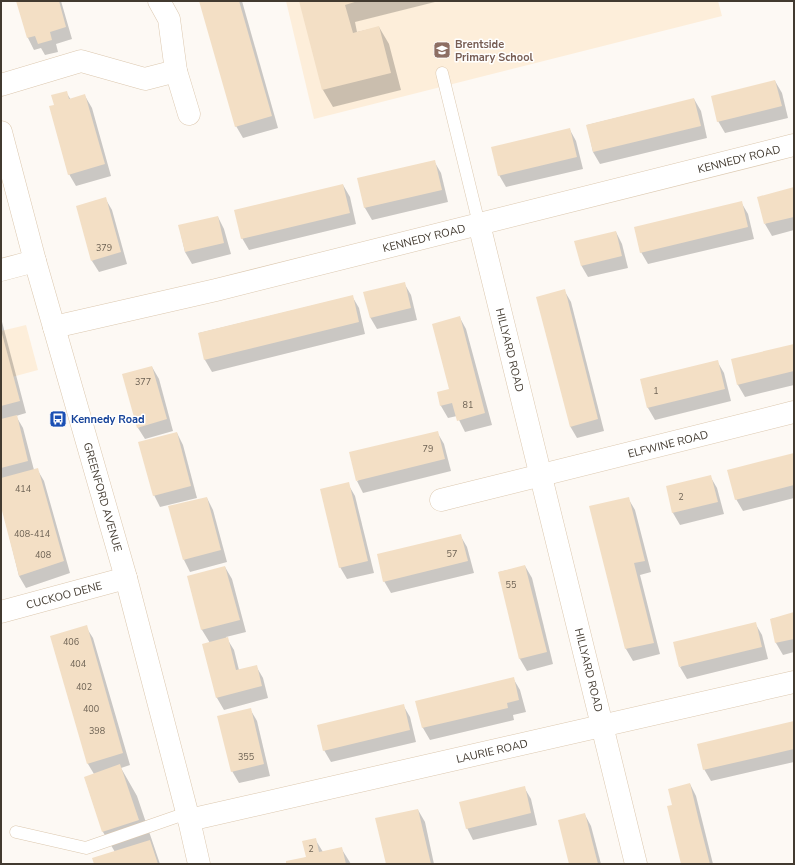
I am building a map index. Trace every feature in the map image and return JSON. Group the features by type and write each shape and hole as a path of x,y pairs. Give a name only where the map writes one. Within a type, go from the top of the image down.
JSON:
{"street":[{"path":"159,1 169,19 176,71 189,114"},
{"path":"1,85 81,61 145,79 176,71"},
{"name":"GREENFORD AVENUE","path":"1,132 35,261 126,578 199,864"},
{"name":"KENNEDY ROAD","path":"54,327 216,290 794,145"},
{"name":"HILLYARD ROAD","path":"479,224 636,864"},
{"path":"1,270 35,261"},
{"name":"ELFWINE ROAD","path":"541,476 794,412"},
{"path":"441,500 541,476"},
{"name":"CUCKOO DENE","path":"1,612 126,578"},
{"name":"LAURIE ROAD","path":"188,817 794,682"}],"lane":[{"path":"442,73 479,224"},
{"path":"16,832 86,848 188,817"}],"shaded area":[{"name":"Brentside Primary School","path":"286,1 718,1 722,16 314,119"},
{"path":"26,325 38,370 1,380 1,331"}],"building":[{"path":"16,1 59,1 66,27 50,32 52,40 38,44 35,36 27,38"},
{"path":"199,1 239,1 272,116 235,127"},
{"path":"299,1 358,1 345,5 353,33 379,26 391,73 322,90"},
{"path":"775,80 782,106 717,122 711,96"},
{"path":"67,91 69,99 85,94 105,164 68,175 49,106 54,105 51,95"},
{"path":"694,98 701,126 593,152 586,125"},
{"path":"570,128 577,157 498,176 491,147"},
{"path":"435,160 442,190 364,208 357,178"},
{"path":"343,184 350,213 241,239 234,210"},
{"path":"794,187 794,217 764,224 757,197"},
{"path":"106,197 121,252 91,261 76,206"},
{"path":"742,201 748,227 640,253 634,227"},
{"path":"218,216 224,243 185,252 178,225"},
{"path":"616,231 622,256 581,266 574,241"},
{"path":"405,282 411,308 370,318 363,292"},
{"path":"565,289 598,419 570,427 536,297"},
{"path":"353,295 359,322 204,360 198,333"},
{"path":"460,316 485,413 457,421 452,403 440,406 437,392 449,389 432,324"},
{"path":"1,330 20,401 1,406"},
{"path":"794,344 794,371 737,385 731,359"},
{"path":"718,360 725,389 647,408 640,379"},
{"path":"152,366 167,419 137,428 122,374"},
{"path":"17,415 28,461 1,468 1,419"},
{"path":"438,431 445,459 356,481 349,452"},
{"path":"177,432 191,486 153,496 138,442"},
{"path":"794,453 794,485 735,500 727,470"},
{"path":"38,468 64,561 19,576 1,507 1,478"},
{"path":"711,475 718,502 672,513 666,486"},
{"path":"349,482 368,561 339,568 320,489"},
{"path":"207,497 221,550 183,560 168,506"},
{"path":"629,497 645,561 634,563 654,643 625,649 589,506"},
{"path":"461,534 468,561 383,582 377,554"},
{"path":"525,565 547,652 519,659 498,572"},
{"path":"225,566 240,620 201,630 187,576"},
{"path":"794,612 794,639 775,643 770,619"},
{"path":"756,622 762,647 679,667 673,642"},
{"path":"87,625 123,753 87,764 50,636"},
{"path":"228,637 236,670 257,665 262,686 216,698 202,644"},
{"path":"514,677 519,700 507,703 508,708 422,728 415,701"},
{"path":"404,704 410,730 323,751 317,725"},
{"path":"251,708 264,764 231,772 217,716"},
{"path":"794,721 794,749 703,770 697,744"},
{"path":"120,764 139,820 102,832 84,777"},
{"path":"690,783 710,864 681,864 667,806 672,805 668,789"},
{"path":"525,786 531,813 466,829 459,802"},
{"path":"418,809 431,864 386,864 375,818"},
{"path":"585,813 598,864 569,864 558,820"},
{"path":"316,838 319,852 342,847 346,864 286,864 286,861 306,857 302,841"},
{"path":"150,840 158,864 94,864 92,858"}],"place":[{"name":"Brentside Primary School","path":"442,50"},
{"name":"Kennedy Road","path":"58,419"}]}
